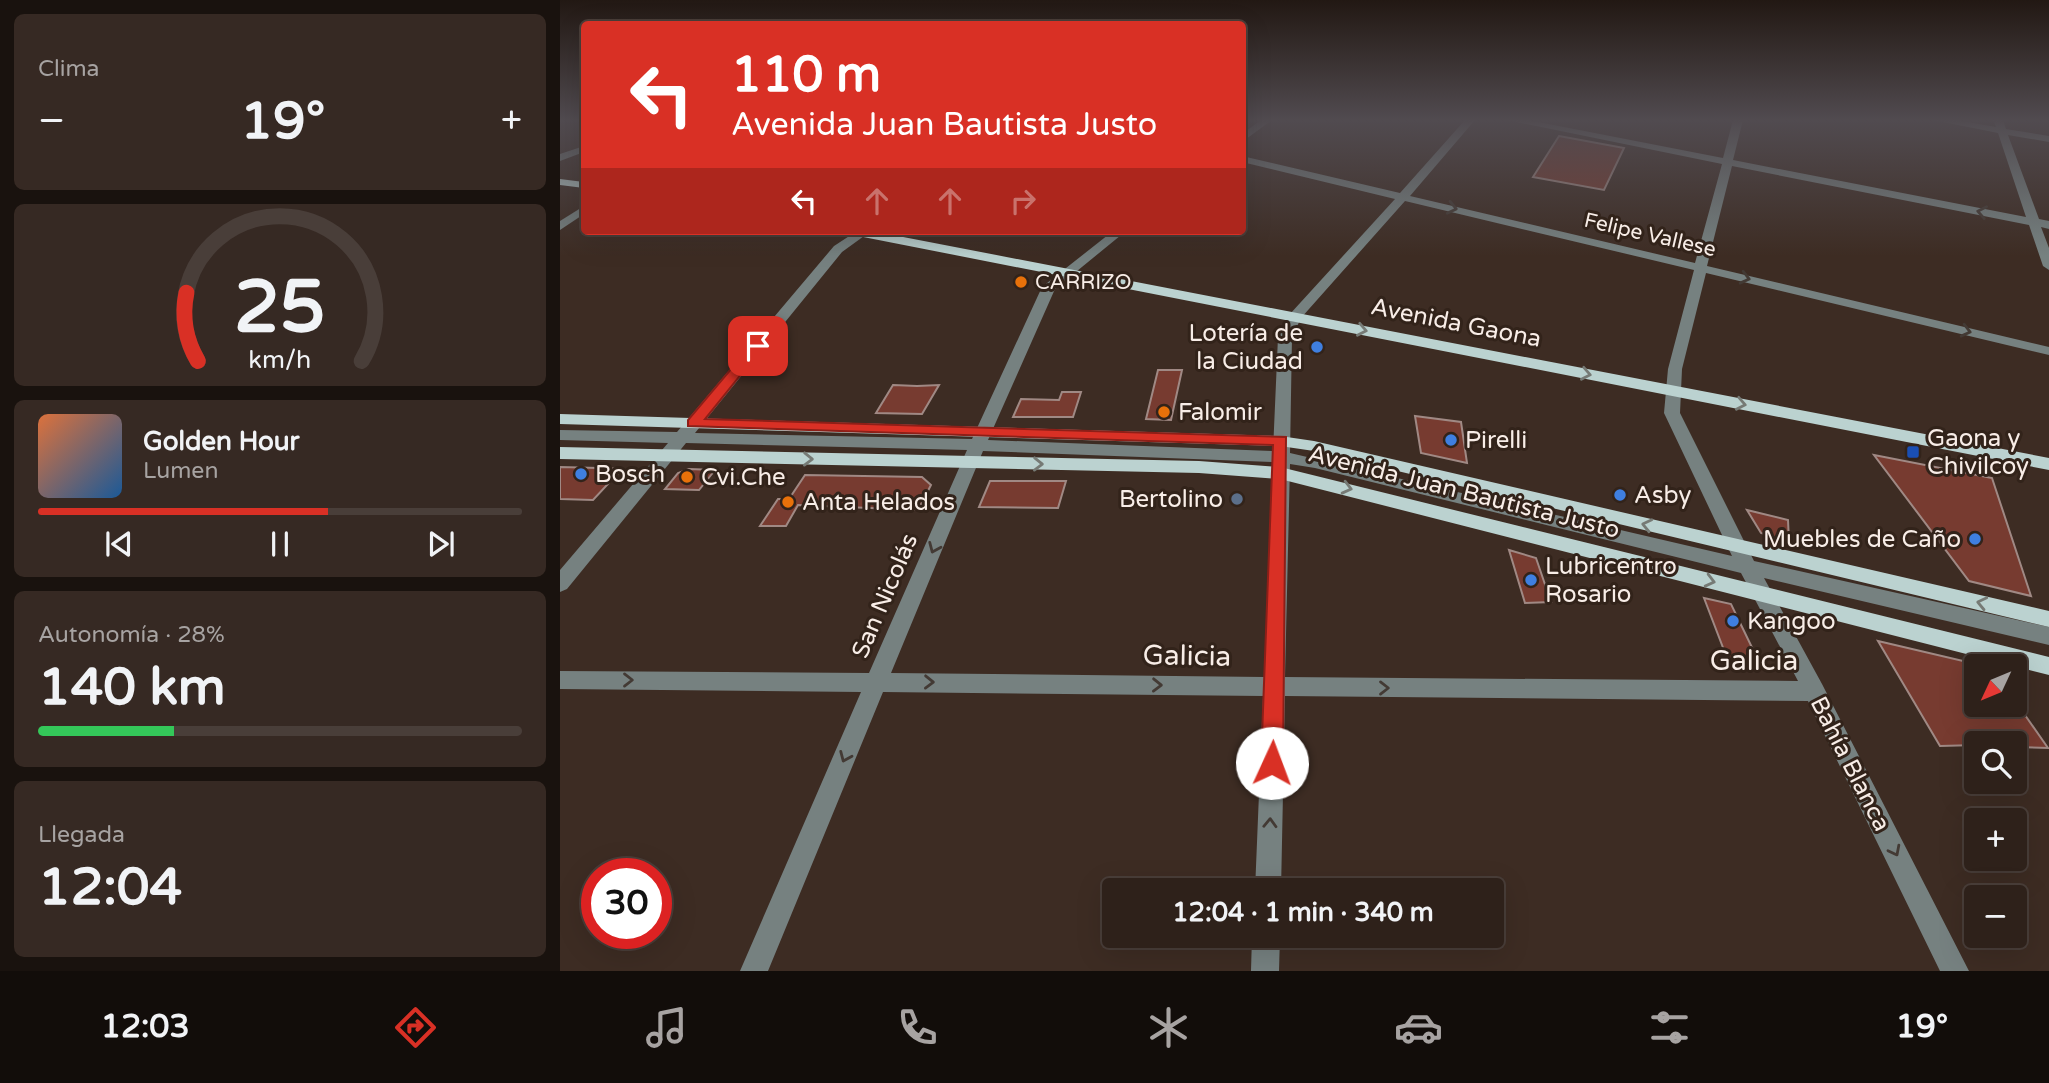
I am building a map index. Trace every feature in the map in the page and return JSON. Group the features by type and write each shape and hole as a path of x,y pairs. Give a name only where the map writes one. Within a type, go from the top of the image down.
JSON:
{"main road":[{"path":"560,182 581,185"},
{"name":"Avenida Gaona","path":"875,235 2049,464"},
{"name":"Avenida Juan Bautista Justo","path":"560,419 694,423 1199,467 1280,457 1314,446 2049,619"},
{"name":"Avenida Juan Bautista Justo","path":"560,453 666,456 977,446 1280,457 1763,594 2049,666"}],"street":[{"name":"Felipe Vallese","path":"1269,165 2049,351"},
{"path":"1268,878 1285,337 1295,317 1432,165"},
{"name":"Bahía Blanca","path":"1726,165 1675,369 1672,413 1737,547 1814,691 1955,971"},
{"path":"1744,165 2049,225"},
{"path":"2014,165 2049,266"},
{"path":"560,226 581,211"},
{"path":"560,584 838,249 856,235"},
{"name":"San Nicolás","path":"754,971 977,446 1049,287 1115,235"},
{"path":"560,435 977,446"},
{"path":"1280,457 1315,462 2049,636"},
{"name":"Galicia","path":"560,680 1814,691"},
{"path":"1265,971 1266,948"}],"building":[{"path":"1540,165 1616,165 1604,190 1533,177"},
{"path":"1158,370 1182,370 1171,420 1146,419"},
{"path":"893,385 939,385 922,414 876,413"},
{"path":"1062,392 1081,392 1073,417 1013,417 1021,399 1059,400"},
{"path":"1415,416 1461,422 1467,463 1421,453"},
{"name":"Muebles de Caño","path":"1874,455 1992,478 2031,596 1969,581"},
{"path":"560,467 622,469 593,500 560,499"},
{"path":"689,469 715,470 699,490 665,489 678,473"},
{"path":"805,475 922,477 931,485 918,510 798,505 786,526 760,526 778,499 789,499"},
{"path":"990,481 1066,481 1058,508 979,507"},
{"path":"1747,510 1788,520 1789,542 1761,533"},
{"name":"Lubricentro Rosario","path":"1509,550 1536,558 1551,602 1525,603"},
{"path":"1704,598 1731,604 1758,660 1727,658"},
{"path":"1878,641 1964,661 1964,718 2026,717 2048,748 2027,747 2027,731 1964,731 1964,745 1940,746"}],"place":[{"name":"CARRIZO","path":"1021,282"},
{"name":"Lotería de la Ciudad","path":"1317,347"},
{"name":"Falomir","path":"1164,412"},
{"name":"Pirelli","path":"1451,440"},
{"name":"Gaona y Chivilcoy","path":"1913,452"},
{"name":"Bosch","path":"581,474"},
{"name":"Cvi.Che","path":"687,477"},
{"name":"Asby","path":"1620,495"},
{"name":"Bertolino","path":"1237,499"},
{"name":"Anta Helados","path":"788,502"},
{"name":"Muebles de Caño","path":"1975,539"},
{"name":"Lubricentro Rosario","path":"1531,580"},
{"name":"Kangoo","path":"1733,621"}],"route":[{"path":"758,346 694,423 1280,441 1272,763"}]}
